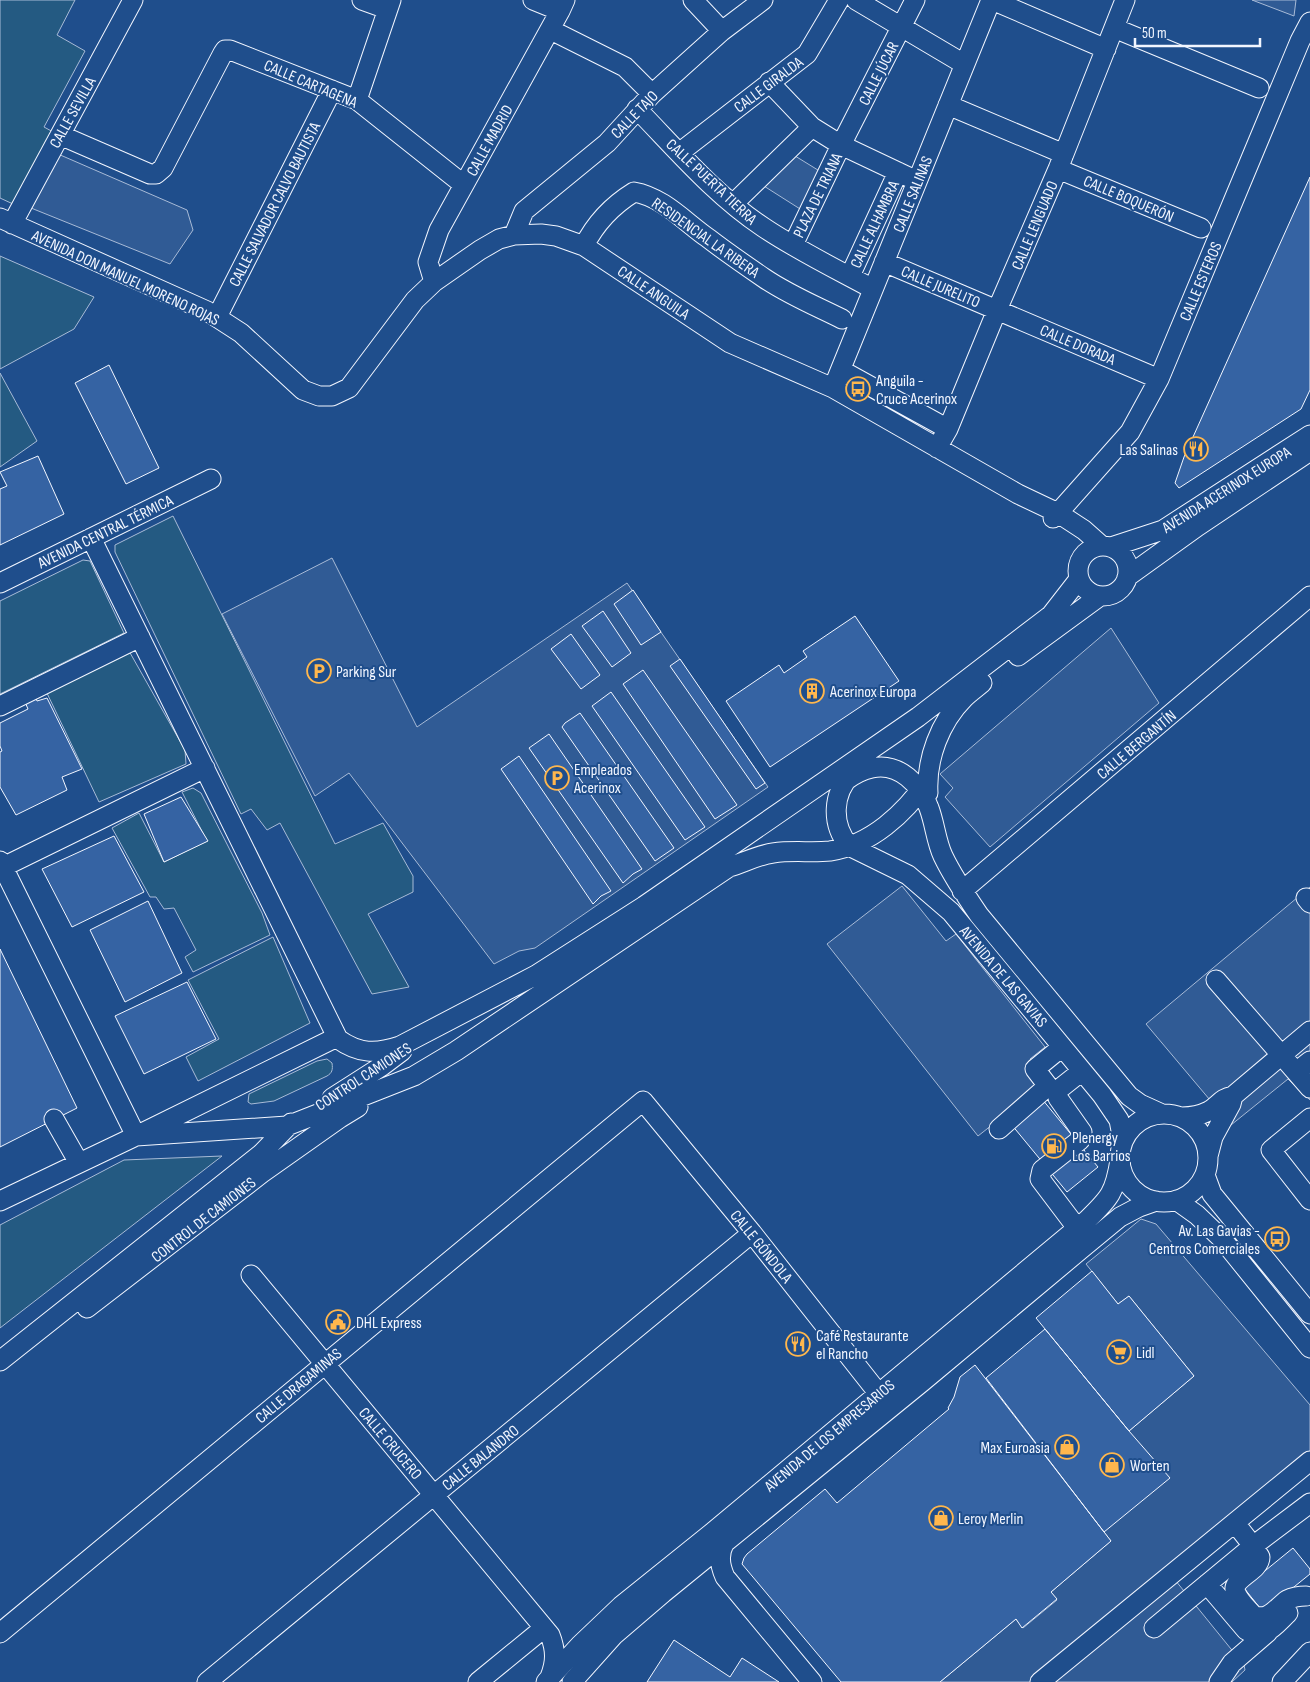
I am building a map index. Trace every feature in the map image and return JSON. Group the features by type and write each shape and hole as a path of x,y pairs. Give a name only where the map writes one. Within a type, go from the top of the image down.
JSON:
{"street":[{"name":"CALLE SEVILLA","path":"6,221 60,135 133,0"},
{"path":"357,100 389,5 362,0"},
{"path":"533,0 563,6"},
{"path":"693,0 722,31"},
{"name":"CALLE TAJO","path":"514,235 524,211 607,143 652,94 722,31 763,0"},
{"name":"CALLE GIRALDA","path":"679,153 807,54 839,0"},
{"path":"856,0 964,64"},
{"name":"CALLE JÚCAR","path":"841,146 915,0"},
{"path":"992,0 1106,50"},
{"name":"CALLE SALINAS","path":"833,388 964,64 992,0"},
{"name":"CALLE LENGUADO","path":"937,448 948,429 1061,162 1125,0"},
{"name":"CALLE MADRID","path":"434,282 428,262 439,230 563,6"},
{"name":"CALLE ESTEROS","path":"1056,516 1130,432 1159,379 1300,41 1310,22"},
{"path":"1114,28 1259,88"},
{"path":"551,30 625,67 652,94"},
{"name":"CALLE CARTAGENA","path":"60,135 120,162 150,174 156,174 163,168 223,52 234,50 357,100 464,185"},
{"path":"769,82 812,127 841,146 917,181"},
{"name":"CALLE SALVADOR CALVO BAUTISTA","path":"217,317 332,90"},
{"name":"CALLE BOQUERÓN","path":"948,104 1061,162 1201,228"},
{"name":"CALLE PUERTA TIERRA","path":"637,109 679,153 733,204 793,246 873,289"},
{"path":"733,204 812,127"},
{"name":"PLAZA DE TRIANA","path":"793,246 841,146"},
{"name":"CALLE ALHAMBRA","path":"850,276 898,172"},
{"name":"RESIDENCIAL LA RIBERA","path":"584,246 592,231 625,198 634,192 642,193 671,209 707,238 766,279 842,320"},
{"name":"AVENIDA DON MANUEL MORENO ROJAS","path":"6,221 207,311 241,333 304,390 319,396"},
{"name":"CALLE ANGUILA","path":"319,396 332,396 348,388 415,300 434,282 480,250 499,239 514,235 541,234 556,236 584,246 730,343 833,388 1056,516 1084,530 1106,547"},
{"name":"CALLE JURELITO","path":"884,262 997,310"},
{"name":"CALLE DORADA","path":"997,310 1159,379"},
{"path":"840,370 948,429"},
{"name":"AVENIDA ACERINOX EUROPA","path":"1106,547 1163,530 1310,435"},
{"name":"AVENIDA ACERINOX EUROPA","path":"1127,577 1198,526 1310,451"},
{"name":"AVENIDA CENTRAL TÉRMICA","path":"0,583 211,479"},
{"name":"CALLE ANGUILA","path":"1056,516 1074,537 1080,560"},
{"path":"91,538 337,1038 349,1047 383,1052 400,1046 536,975 644,906 951,692 1051,615 1079,579"},
{"path":"1106,547 1116,550 1125,559 1127,577 1124,584 1114,594 1100,596 1087,591 1079,579 1078,566 1080,560 1089,550 1106,547"},
{"path":"136,1136 287,1126 414,1076 456,1050 729,867 770,853 792,850 829,851 850,846 876,834 904,809 924,786 934,747 945,724 965,697 1006,664 1100,596"},
{"name":"CALLE BERGANTÍN","path":"962,891 1310,596"},
{"path":"0,706 140,637"},
{"path":"735,844 755,837 782,822 846,780 858,768 920,724 951,692"},
{"name":"AVENIDA DE LAS GAVIAS","path":"846,780 870,768 878,767 901,772 913,782 924,786 943,855 962,891 1130,1096 1140,1104 1162,1114"},
{"path":"136,1136 1,864 205,768"},
{"path":"846,780 837,798 835,815 844,840 850,846"},
{"name":"AVENIDA DE LAS GAVIAS","path":"850,846 908,875 951,912 1102,1095 1118,1120 1123,1141"},
{"path":"1216,980 1280,1056 1303,1066 1310,1088"},
{"name":"CONTROL CAMIONES","path":"287,1126 382,1066 438,1026"},
{"path":"1233,1096 1231,1104 1213,1137 1205,1175 1193,1191 1176,1200 1156,1201 1138,1194 1131,1187 1122,1170 1120,1160 1123,1141 1129,1131 1143,1119 1162,1114 1190,1117 1203,1114 1225,1098 1233,1096 1310,1031"},
{"path":"0,1200 337,1038"},
{"path":"1062,1047 1035,1069 1053,1088 1082,1132 1080,1140 1042,1170 1040,1179 1077,1228"},
{"path":"999,1129 1053,1088 1082,1071"},
{"name":"CONTROL DE CAMIONES","path":"0,1373 88,1308 262,1173 340,1118 414,1076"},
{"name":"CALLE GÓNDOLA","path":"643,1101 752,1233 879,1394"},
{"name":"CALLE DRAGAMINAS","path":"0,1633 643,1101"},
{"path":"1182,1117 1198,1129 1203,1137 1208,1156"},
{"path":"1310,1118 1271,1150 1310,1200"},
{"path":"54,1120 79,1163"},
{"path":"0,1361 261,1154 287,1126"},
{"name":"AVENIDA DE LOS EMPRESARIOS","path":"548,1680 586,1639 622,1606 879,1394 1106,1202 1113,1191 1120,1160"},
{"path":"1205,1175 1212,1194 1310,1314"},
{"path":"1176,1200 1197,1215 1222,1239 1310,1348"},
{"name":"AVENIDA DE LOS EMPRESARIOS","path":"572,1682 614,1636 1120,1217 1156,1201"},
{"name":"CALLE BALANDRO","path":"207,1682 752,1233"},
{"name":"CALLE CRUCERO","path":"251,1275 547,1631 554,1646 555,1656 555,1662 548,1680"},
{"path":"1040,1682 1310,1462"},
{"path":"1154,1628 1253,1546 1310,1503"},
{"path":"1235,1523 1259,1554 1259,1563 1239,1581 1235,1590 1236,1594 1253,1615 1267,1617 1289,1599 1308,1594"},
{"path":"724,1544 720,1562 724,1577 812,1682"},
{"path":"692,1570 710,1571 724,1577"},
{"path":"1164,1580 1183,1603"},
{"path":"1207,1584 1246,1630 1257,1635 1268,1632"},
{"path":"1219,1682 1232,1663 1308,1594"},
{"path":"478,1682 547,1631 570,1642 586,1639"},
{"path":"1282,1682 1310,1652"}],"shaded area":[{"path":"0,0 75,0 57,35 85,51 44,127 55,133 13,204 0,198"},
{"path":"1252,0 1296,0 1294,16"},
{"path":"787,151 826,175 808,214 756,181"},
{"path":"58,154 187,210 193,230 170,264 31,208"},
{"path":"0,256 94,297 74,329 0,369"},
{"path":"0,373 37,441 0,467"},
{"path":"173,516 335,844 383,823 413,876 413,892 368,914 409,987 372,994 280,823 267,830 251,809 241,814 115,552 115,545"},
{"name":"Empleados Acerinox","path":"332,558 417,727 627,583 768,787 535,948 519,951 494,964 349,773 315,796 222,614"},
{"path":"83,560 90,561 124,633 0,694 0,601"},
{"path":"1111,628 1159,703 990,847 945,797 953,788 940,774"},
{"path":"129,651 185,750 186,764 99,802 45,689"},
{"path":"193,788 201,793 262,913 270,935 193,972 185,957 196,950 174,908 164,909 156,897 150,897 112,828 139,813 164,862 207,841 182,792"},
{"path":"902,886 946,941 956,934 1045,1047 1030,1059 1048,1081 978,1136 827,944"},
{"path":"1310,887 1310,1100 1288,1079 1231,1125 1146,1024"},
{"path":"273,937 310,1023 198,1081 186,1057 219,1039 188,980"},
{"path":"327,1059 332,1063 332,1068 327,1076 274,1101 251,1104 248,1102 249,1094 317,1061"},
{"path":"222,1156 0,1328 0,1225 124,1160"},
{"path":"1141,1219 1156,1224 1310,1405 1310,1461 1171,1575 1244,1665 1245,1670 1232,1682 940,1682 1016,1619 1023,1628 1057,1600 1051,1592 1111,1541 1104,1532 1129,1431 1194,1376 1129,1296 1118,1304 1086,1264"}],"building":[{"path":"1310,177 1310,390 1301,409 1179,488 1175,483 1184,457"},
{"path":"109,365 159,468 126,484 75,383"},
{"path":"38,456 64,514 0,545 0,489 7,486 0,472"},
{"path":"633,590 661,632 641,645 614,604"},
{"path":"603,611 631,653 612,667 582,626"},
{"name":"Acerinox Europa","path":"855,616 899,681 770,767 726,701 779,665 784,673 807,657 803,651"},
{"path":"571,634 600,675 581,689 551,649"},
{"path":"680,659 765,783 756,789 670,666"},
{"path":"643,670 737,805 715,819 623,684"},
{"path":"611,692 705,827 685,840 592,706"},
{"path":"35,696 37,701 47,698 82,769 62,777 67,790 16,815 0,787 0,752 2,751 0,746 0,723 28,709 25,702"},
{"path":"580,713 674,848 655,861 562,727"},
{"path":"549,734 642,869 623,883 529,748"},
{"path":"519,756 611,891 601,896 593,904 501,769"},
{"path":"181,797 208,841 164,862 144,814"},
{"path":"114,836 144,892 72,927 42,869"},
{"path":"148,901 182,973 125,1002 90,930"},
{"path":"0,949 77,1108 0,1147"},
{"path":"187,982 216,1039 144,1074 115,1016"},
{"name":"Plenergy Los Barrios","path":"1042,1099 1098,1167 1067,1192 1011,1124"},
{"name":"Lidl","path":"1092,1271 1118,1304 1129,1296 1194,1376 1129,1431 1036,1318"},
{"path":"1045,1329 1170,1478 1104,1532 986,1378"},
{"name":"Leroy Merlin","path":"975,1365 1111,1541 1051,1592 1057,1599 1022,1628 1016,1619 940,1682 841,1682 742,1564 744,1558 825,1489 837,1503 949,1409 960,1377"},
{"path":"1293,1548 1310,1569 1310,1574 1263,1612 1244,1588"},
{"path":"674,1640 730,1677 742,1658 779,1682 647,1682"}],"place":[{"name":"Anguila - Cruce Acerinox","path":"858,389"},
{"name":"Las Salinas","path":"1196,449"},
{"name":"Parking Sur","path":"319,671"},
{"name":"Acerinox Europa","path":"812,691"},
{"name":"Empleados Acerinox","path":"557,778"},
{"name":"Plenergy Los Barrios","path":"1054,1146"},
{"name":"Av. Las Gavias - Centros Comerciales","path":"1277,1239"},
{"name":"DHL Express","path":"338,1322"},
{"name":"Café Restaurante el Rancho","path":"798,1344"},
{"name":"Lidl","path":"1119,1352"},
{"name":"Max Euroasia","path":"1067,1447"},
{"name":"Worten","path":"1112,1465"},
{"name":"Leroy Merlin","path":"941,1518"}]}
